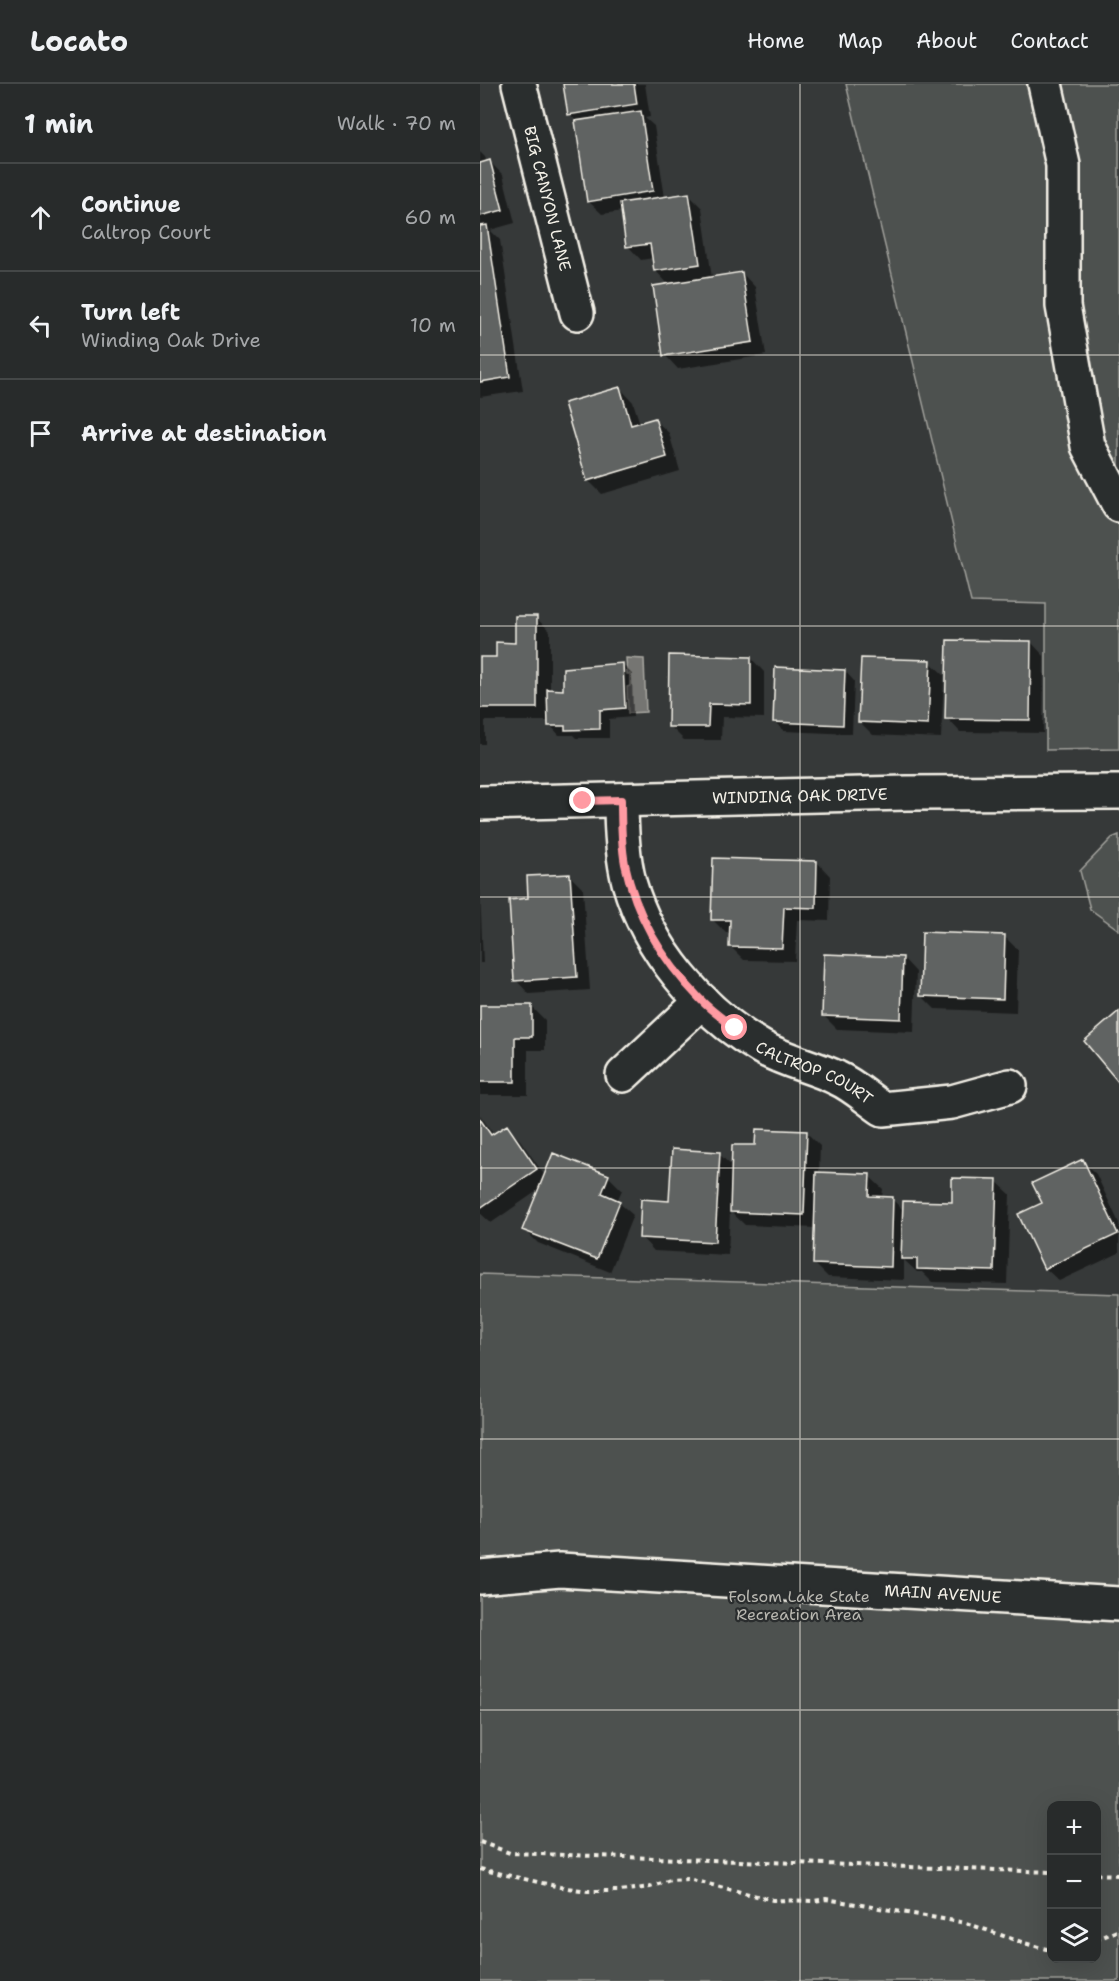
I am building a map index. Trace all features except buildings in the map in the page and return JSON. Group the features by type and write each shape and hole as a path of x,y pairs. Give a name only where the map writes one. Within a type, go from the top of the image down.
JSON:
{"street":[{"name":"BIG CANYON LANE","path":"519,84 565,274 577,313"},
{"path":"1045,84 1063,165 1063,306 1081,411 1088,446 1119,505"},
{"name":"WINDING OAK DRIVE","path":"480,803 1119,792"},
{"name":"CALTROP COURT","path":"621,800 621,836 625,862 638,907 647,928 664,956 702,1001 759,1046 786,1060 839,1078 883,1109 952,1102 1010,1086"},
{"path":"623,1075 702,1001"},
{"name":"MAIN AVENUE","path":"480,1577 560,1570 1119,1605"}],"path":[{"path":"480,1842 510,1853 1047,1872"},
{"path":"480,1869 588,1892 620,1891 650,1887 670,1880 688,1879 773,1900 825,1899 955,1921 1047,1949"},
{"path":"1101,1874 1119,1875"},
{"path":"1101,1938 1119,1930"}],"green space":[{"path":"846,84 1119,84 1119,749 1046,750 1046,604 971,602"},
{"path":"1119,835 1119,930 1090,909 1080,871 1112,838"},
{"name":"Folsom Lake State Recreation Area","path":"480,1274 1119,1294 1119,1981 480,1981"}],"shaded area":[{"path":"626,658 644,659 646,712 628,713 627,687 630,686 630,674 627,674"}],"route":[{"path":"583,801 621,800 621,836 629,883 647,928 664,956 683,980 702,1001 735,1028"}]}
